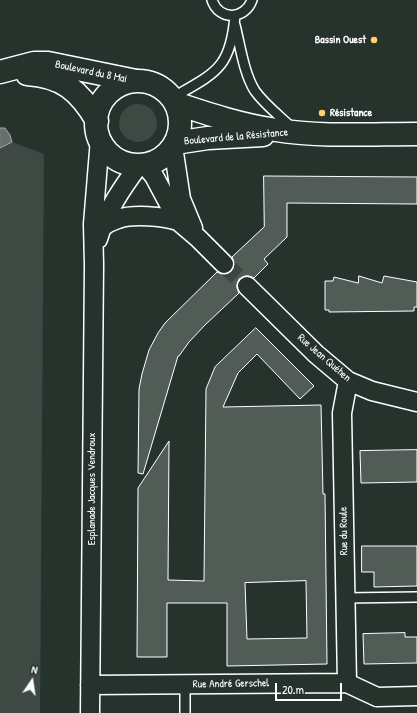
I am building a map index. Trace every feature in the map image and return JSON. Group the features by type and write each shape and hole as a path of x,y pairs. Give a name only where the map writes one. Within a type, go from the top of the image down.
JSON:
{"street":[{"name":"Boulevard du 8 Mai","path":"0,72 34,64 48,63 136,82"},
{"name":"Boulevard du 8 Mai","path":"0,72 45,76 64,83 83,100 98,130"},
{"path":"145,82 158,86 166,91 174,100 178,110 180,131 174,144 168,152 159,159 142,164 126,163 114,156 104,147 98,130 100,108 104,99 110,92 122,84 145,82"},
{"name":"Boulevard de la Résistance","path":"174,100 220,118 265,128 297,132"},
{"name":"Esplanade Jacques Vendroux","path":"90,713 94,266 93,224 98,130"},
{"name":"Boulevard de la Résistance","path":"174,144 208,138 297,132 417,134"},
{"path":"174,144 181,199 198,238"},
{"path":"142,164 151,171 178,221 198,238 224,264"},
{"name":"Esplanade Jacques Vendroux","path":"94,266 97,241 101,228 117,195 142,164"},
{"path":"101,228 118,219 127,217 163,217 178,221"},
{"name":"Rue Jean Quéhen","path":"247,286 316,354 348,380 360,387 372,391 417,402"},
{"name":"Rue du Roule","path":"347,682 342,413 348,380"},
{"name":"Rue André Gerschel","path":"90,685 347,682 377,705 417,696"}],"lane":[{"path":"212,0 215,7 219,11 224,14 236,15 246,10 252,0"},
{"path":"174,100 208,77 222,64 229,51 236,15"},
{"path":"235,26 252,86 261,98 297,132"},
{"path":"345,598 417,597"},
{"path":"185,713 186,684"}],"shaded area":[{"path":"134,104 142,104 154,113 157,123 154,133 148,139 142,142 134,142 122,133 119,127 119,119 128,107"},
{"path":"0,128 5,128 10,135 12,142 0,148"},
{"path":"12,142 44,154 40,713 0,713 0,148"}],"building":[{"path":"264,176 417,177 417,204 287,203 287,237 264,259 268,264 254,278 245,276 239,279 237,288 239,293 205,325 178,356 143,474 138,473 139,389 149,350 165,323 217,272 226,274 232,271 234,262 232,257 264,227"},
{"path":"359,276 382,283 384,276 417,282 417,307 414,307 414,311 329,312 329,310 325,310 325,281 333,281 334,277 358,283"},
{"path":"256,328 314,386 300,399 257,354 238,373 223,407 321,405 323,494 325,494 327,664 227,666 227,603 167,603 167,657 137,657 138,488 169,441 168,580 204,581 206,389 215,367","holes":["306,581 307,638 247,639 245,583"]},
{"path":"417,450 417,482 361,483 360,451"},
{"path":"362,546 417,546 417,586 374,587 374,572 362,572"},
{"path":"405,633 405,637 417,637 417,663 364,664 363,634"}],"tunnel":[{"path":"224,264 247,286"}],"place":[{"name":"Bassin Ouest","path":"374,40"},
{"name":"Résistance","path":"322,113"}]}
